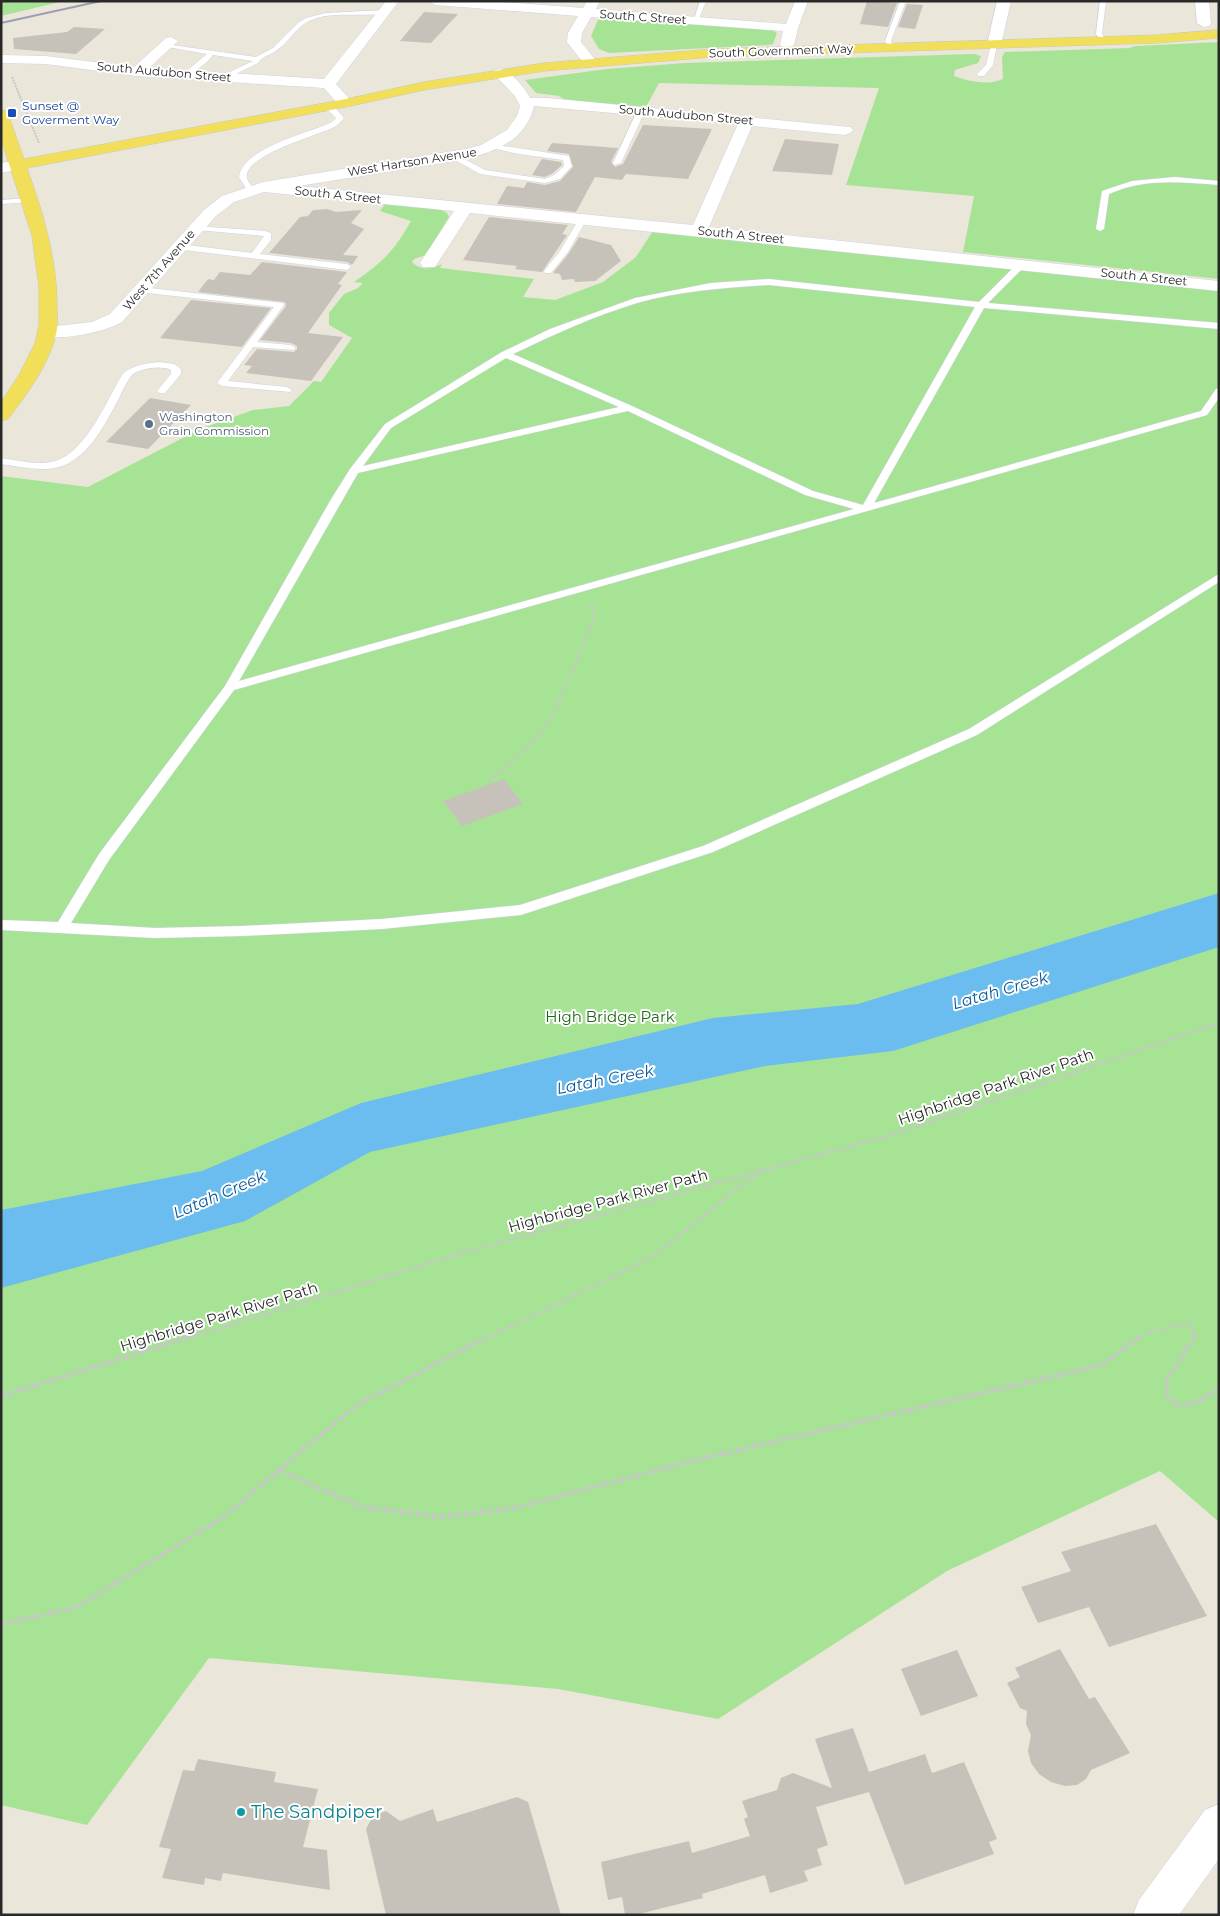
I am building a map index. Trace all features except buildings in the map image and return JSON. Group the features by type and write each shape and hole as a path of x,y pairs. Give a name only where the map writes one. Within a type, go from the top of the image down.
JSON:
{"main road":[{"name":"South Government Way","path":"19,165 346,103 424,86 590,62 684,55 785,51 1158,40 1219,34"},
{"path":"1,114 30,200 46,260 50,294 47,332 34,363 15,397 1,415"}],"street":[{"name":"South C Street","path":"435,1 591,7 695,21 791,28"},
{"path":"785,51 791,28 802,1"},
{"path":"994,45 1004,1"},
{"path":"1202,1 1204,23"},
{"path":"346,103 328,84 389,7"},
{"path":"590,62 574,42 575,32 591,7"},
{"path":"137,72 168,44"},
{"name":"South Audubon Street","path":"1,59 46,60 137,72 187,76 328,84"},
{"path":"500,74 526,102"},
{"name":"South Audubon Street","path":"526,102 547,102 845,130"},
{"name":"West Hartson Avenue","path":"257,189 475,152 494,146 503,141 517,128 525,114 526,102"},
{"path":"699,231 747,121"},
{"path":"1,168 19,165"},
{"name":"South A Street","path":"257,189 465,207 1219,286"},
{"name":"West 7th Avenue","path":"47,332 109,323 116,318 210,213 228,199 257,189"},
{"path":"429,263 465,207"},
{"path":"1165,1907 1219,1824"}],"lane":[{"path":"695,21 703,1"},
{"path":"892,48 888,42 903,1"},
{"path":"1103,1 1099,34 1103,41"},
{"path":"168,44 257,58 275,49 300,24 308,19 389,7"},
{"path":"981,74 989,65 994,45"},
{"path":"187,76 205,61 212,52"},
{"path":"224,78 256,62 257,58"},
{"path":"257,189 246,185 243,174 246,167 269,150 335,124 340,118 329,106"},
{"path":"617,163 641,111"},
{"path":"452,156 483,172 545,182 557,176 568,166 566,158 494,146"},
{"path":"1100,229 1105,193 1118,185 1154,180 1219,183"},
{"path":"1,202 30,200"},
{"path":"548,271 564,252 583,219"},
{"path":"197,228 248,231 268,235 267,240 254,256"},
{"path":"179,247 347,267"},
{"path":"866,509 981,305 1022,264"},
{"path":"62,927 104,856 230,687 335,501 354,471 388,426 505,354 553,331 635,301 711,286 769,282 981,305 1219,326"},
{"path":"141,290 280,305 222,383 287,390"},
{"path":"252,344 291,348"},
{"path":"505,354 629,408 809,493 866,509"},
{"path":"1,461 40,466 54,466 66,462 76,455 87,442 128,374 134,370 162,365 172,366 176,369 176,374 162,391"},
{"path":"230,687 866,509 1204,412 1219,391"},
{"path":"354,471 629,408"},
{"path":"1,925 155,933 243,931 382,924 521,910 708,849 973,732 1219,577"}],"path":[{"path":"10,71 41,147"},
{"path":"489,784 491,779 533,740 545,725 560,698 594,618 591,586"},
{"name":"Highbridge Park River Path","path":"1,1396 465,1252 892,1134 1219,1023"},
{"path":"1,1624 74,1608 222,1518 355,1406 453,1354 653,1256 731,1193 765,1169"},
{"path":"280,1471 363,1507 441,1516 514,1508 708,1456 1102,1365 1143,1334 1189,1323 1195,1335 1166,1380 1167,1396 1177,1405 1192,1404 1219,1390"}],"green space":[{"path":"1,1 64,1 1,16"},
{"path":"601,18 770,28 777,33 773,44 769,45 609,53 599,49 591,36 598,20"},
{"path":"1219,42 1219,279 963,252 974,196 846,185 879,88 659,83 646,107 565,100 559,96 536,93 525,80 607,69 685,63 974,54 981,56 978,63 955,70 954,76 972,81 991,82 1003,79 1002,57 1005,52 1129,48 1136,46"},
{"name":"High Bridge Park","path":"385,204 439,209 447,213 449,217 436,239 439,244 432,253 414,259 412,262 415,265 427,268 442,264 440,268 534,279 523,297 555,300 603,282 636,257 653,231 1219,291 1219,1522 1160,1471 947,1571 718,1719 558,1689 209,1658 87,1825 1,1805 1,476 88,487 200,429 253,410 289,406 314,381 321,382 352,338 329,325 329,313 344,294 358,288 363,283 354,282 387,255 411,221 380,211"}],"water":[{"name":"Latah Creek","path":"1219,893 1219,947 893,1051 765,1066 370,1152 245,1221 1,1288 1,1210 202,1171 361,1103 713,1018 858,1004"}],"railway":[{"path":"1,23 101,1"}],"place":[{"name":"Sunset @ Goverment Way","path":"12,113"},
{"name":"Washington Grain Commission","path":"149,424"},
{"name":"The Sandpiper","path":"241,1812"}]}
